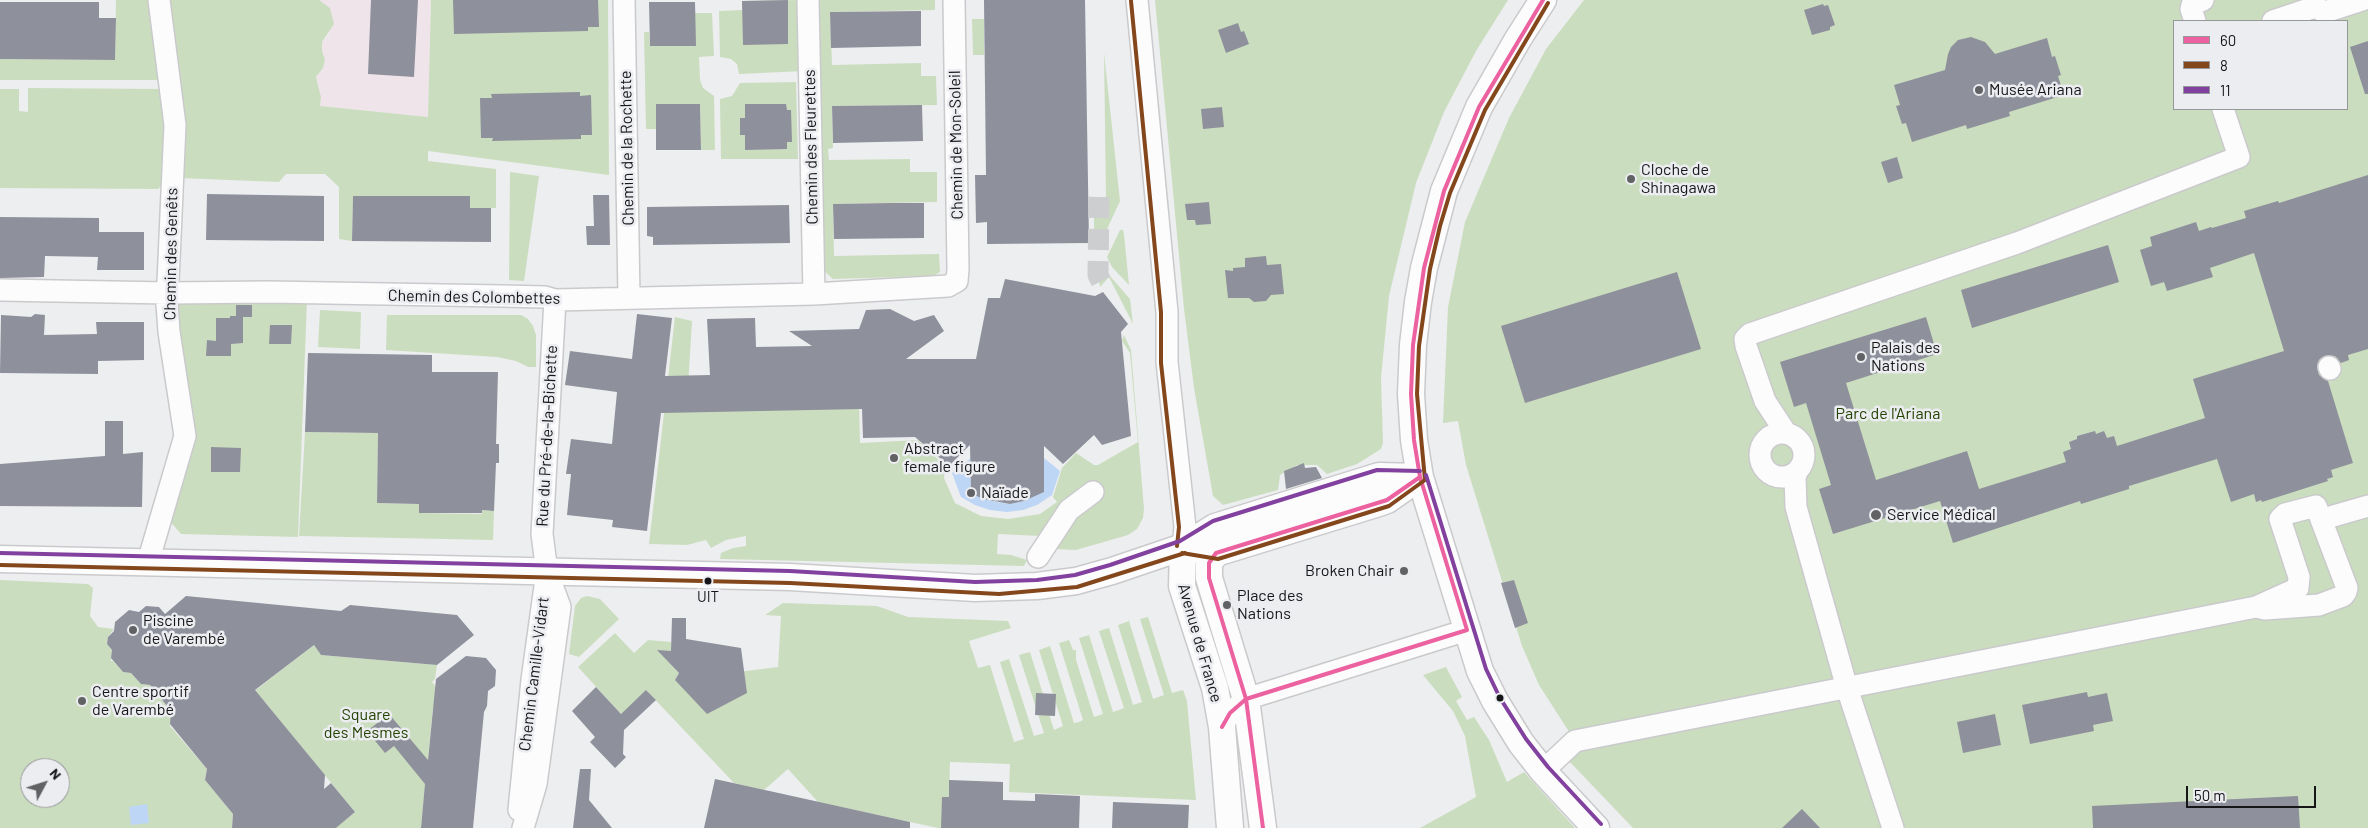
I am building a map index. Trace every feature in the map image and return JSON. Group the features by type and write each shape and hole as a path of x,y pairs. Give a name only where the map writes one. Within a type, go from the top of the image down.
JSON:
{"main road":[{"path":"1543,0 1479,107 1444,191 1424,268 1413,345 1411,394 1414,440 1420,478 1480,671 1494,701 1521,743 1543,771 1596,828"},
{"path":"0,559 790,577 999,588 1076,581 1184,547 1215,527 1379,476 1420,478"},
{"path":"1184,547 1216,553 1387,500 1420,478"},
{"name":"Avenue de France","path":"1184,547 1182,586 1215,688 1222,727 1230,828"},
{"name":"Avenue de France","path":"1216,553 1209,563 1209,578 1246,699 1262,828"}],"street":[{"name":"Chemin des Genêts","path":"148,562 185,436 169,332 168,293 174,125 159,0"},
{"name":"Chemin de la Rochette","path":"624,0 629,297"},
{"name":"Chemin des Fleurettes","path":"808,0 814,294"},
{"name":"Chemin de Mon-Soleil","path":"948,286 956,281 958,269 954,0"},
{"path":"1137,0 1167,312 1167,362 1185,527 1184,547"},
{"path":"2195,20 2191,9 2192,6 2203,0"},
{"path":"2275,20 2308,5 2325,12 2362,0"},
{"path":"1786,433 1765,401 1746,346 1745,339 1755,331 2017,243 2239,157 2223,110"},
{"name":"Chemin des Colombettes","path":"0,290 168,293 269,292 545,297 555,300 814,294 948,286"},
{"name":"Rue du Pré-de-la-Bichette","path":"547,572 542,534 555,300"},
{"path":"1765,401 1765,441 1761,459 1767,470 1787,474 1803,462 1804,449 1797,438 1786,433 1774,434 1765,441"},
{"path":"1787,474 1847,688 1892,828"},
{"path":"1038,557 1069,510 1093,492"},
{"path":"1543,771 1575,741 2256,607 2293,592 2300,584 2280,519 2282,516 2312,505 2319,509 2347,588 2343,596 2319,605 2265,609 2256,607"},
{"path":"2323,520 2368,506"},
{"name":"Chemin Camille-Vidart","path":"518,828 532,673 547,572"},
{"name":"Chemin Camille-Vidart","path":"523,828 536,784 560,606 547,572"},
{"path":"1222,727 1230,714 1246,699 1467,630"}],"shaded area":[{"path":"319,0 431,0 428,117 320,106 321,97 316,77 323,68 325,60 322,42 329,35 330,8"}],"green space":[{"path":"116,0 151,0 163,80 0,80 0,59 115,60"},
{"path":"164,0 319,0 330,8 334,24 322,42 325,60 323,68 316,77 321,97 320,106 428,117 431,0 608,0 609,175 428,151 428,161 496,169 496,208 470,208 470,196 353,196 352,241 339,239 339,187 325,174 286,174 279,182 179,178"},
{"path":"803,0 804,71 739,74 737,64 731,59 720,57 719,11 742,10 742,1"},
{"path":"816,0 935,0 935,10 830,12 832,65 921,63 921,76 936,76 937,105 832,106 833,148 828,149 829,160 910,159 910,172 937,172 937,202 833,204 834,256 939,254 940,272 933,276 833,279 822,269"},
{"path":"1155,0 1508,0 1476,51 1444,112 1416,183 1389,296 1381,378 1383,443 1381,449 1357,464 1327,474 1317,465 1297,465 1280,475 1278,490 1223,505 1213,496 1194,388 1184,309"},
{"name":"Parc de l'Ariana","path":"1584,0 2368,0 2368,828 1633,828 1569,761 1575,741 1539,685 1522,646 1466,465 1458,421 1443,423 1448,307 1465,222 1509,118 1546,49"},
{"path":"695,13 712,13 714,56 699,57 700,80 703,88 714,96 715,150 701,150 700,104 656,129 646,129 644,32 649,32 650,46 695,46"},
{"path":"972,19 984,19 984,55 973,55"},
{"path":"1104,53 1120,201 1102,240 1094,236 1094,201 1106,200"},
{"path":"796,82 798,159 721,159 720,99 732,96 740,83"},
{"path":"28,88 163,89 168,180 158,189 0,188 0,89 19,89 19,111 28,112"},
{"path":"510,172 539,176 524,281 509,280"},
{"path":"1120,230 1123,230 1124,234 1129,285 1112,267 1107,257"},
{"path":"1102,267 1130,299 1133,324 1109,277 1100,287 1098,275"},
{"path":"307,300 298,537 181,534 169,520 190,438 173,302"},
{"path":"320,310 361,312 360,349 318,347"},
{"path":"387,315 521,315 528,319 536,335 536,367 528,367 516,361 497,357 386,350"},
{"path":"675,317 692,321 688,387 859,399 860,443 918,440 945,466 944,478 955,503 981,516 1008,519 1040,514 1057,502 1053,497 1062,468 1076,453 1094,465 1098,465 1138,442 1130,353 1122,341 1124,335 1131,350 1144,509 1143,518 1137,529 1128,535 1076,550 1056,549 1041,536 998,534 997,554 1011,555 1027,560 1024,566 720,559 721,553 733,548 746,546 746,536 726,540 711,548 706,540 687,545 649,544"},
{"path":"305,432 378,433 377,503 419,504 420,513 482,514 482,510 494,511 493,540 299,536"},
{"name":"Centre sportif de Varembé","path":"0,580 88,584 93,588 90,616 98,627 114,629 108,637 107,644 112,650 111,661 123,672 131,673 141,684 150,685 172,713 170,726 207,769 205,780 233,814 232,828 0,828"},
{"path":"587,596 600,599 619,619 579,657 569,654 575,606 581,598"},
{"path":"783,603 877,606 908,617 1008,621 1011,628 969,641 978,668 990,665 1014,742 1024,739 1000,662 1009,659 1034,736 1044,733 1019,655 1030,652 1054,730 1063,726 1039,650 1050,646 1074,723 1079,722 1083,720 1059,643 1069,640 1073,650 1076,650 1076,660 1094,717 1103,714 1079,638 1089,635 1113,712 1124,708 1099,631 1109,628 1133,705 1142,702 1118,625 1129,621 1153,699 1164,695 1140,619 1148,617 1172,693 1183,690 1187,701 1196,800 1009,792 1010,764 950,762 949,797 941,828 938,828 818,802 788,769 764,790 734,783 647,691 621,714 578,667 615,633 634,653 648,640 671,642 671,651 666,651 665,658 679,673 675,680 778,667 781,616 765,615"},
{"name":"Square des Mesmes","path":"314,645 321,655 437,665 435,679 432,682 444,697 433,708 421,828 336,828 355,812 265,702 252,693"},
{"path":"1446,667 1462,697 1456,701 1467,720 1474,717 1489,740 1507,782 1524,772 1575,828 1420,828 1476,797 1465,736 1453,711 1423,675"}],"water":[{"path":"972,458 970,461 971,493 996,502 1010,504 1024,501 1043,492 1044,458 1060,471 1052,495 1037,505 1023,510 1007,512 990,510 975,505 961,497 952,473 960,465"},
{"path":"147,804 149,823 131,825 129,807"}],"building":[{"path":"371,0 418,0 414,77 368,74"},
{"path":"453,0 598,0 599,27 588,27 588,31 454,34"},
{"path":"788,0 788,44 743,45 742,1"},
{"path":"984,0 1085,0 1089,243 987,244 987,222 976,223 975,175 986,175"},
{"path":"0,2 99,2 99,18 116,18 115,60 0,59"},
{"path":"649,2 695,2 696,46 650,46"},
{"path":"1823,4 1824,6 1828,5 1835,25 1830,27 1830,30 1812,35 1804,10"},
{"path":"921,11 921,46 831,48 830,12"},
{"path":"1238,23 1241,32 1244,31 1249,44 1226,53 1218,30"},
{"name":"Musée Ariana","path":"1971,37 1985,42 1995,54 2047,38 2052,57 2055,56 2061,75 2058,76 2064,95 2009,112 2010,116 1967,129 1966,125 1912,142 1906,123 1902,124 1896,106 1900,105 1894,85 1945,70 1951,47 1958,40"},
{"path":"2368,41 2368,94 2365,94 2350,47"},
{"path":"580,92 580,96 591,95 592,135 581,135 581,139 492,141 493,138 481,138 480,98 492,98 491,94"},
{"path":"656,104 700,104 701,150 656,150"},
{"path":"745,104 786,104 787,110 791,110 792,142 787,142 787,149 745,150 745,135 740,135 740,118 745,118"},
{"path":"922,105 923,141 833,143 832,106"},
{"path":"1222,107 1224,127 1203,129 1201,109"},
{"path":"1897,157 1903,178 1888,183 1881,162"},
{"name":"Palais des Nations","path":"2368,175 2368,349 2348,355 2349,360 2341,363 2335,356 2324,356 2319,360 2317,366 2319,375 2328,381 2353,463 2331,470 2333,477 2327,479 2328,481 2262,502 2261,500 2256,502 2254,494 2231,502 2217,459 2129,486 2129,489 2081,504 2080,501 1953,543 1940,501 1833,534 1819,489 1831,485 1806,403 1794,407 1780,362 1926,317 1937,354 1846,383 1876,480 1967,451 1979,489 2066,462 2063,452 2071,449 2069,442 2077,439 2077,436 2095,431 2096,434 2104,431 2107,438 2114,436 2117,446 2205,418 2193,379 2284,351 2254,253 2210,268 2213,277 2167,291 2164,282 2151,286 2140,250 2152,246 2150,237 2196,222 2199,231 2212,228 2246,218 2244,211 2278,201 2279,203"},
{"path":"207,194 324,196 324,241 206,240"},
{"path":"593,195 609,195 610,245 587,245 586,226 594,226"},
{"path":"353,196 470,196 470,208 491,208 491,242 352,241"},
{"path":"1209,202 1211,224 1196,225 1195,220 1187,220 1185,204"},
{"path":"924,203 924,238 834,239 833,204"},
{"path":"789,205 790,243 653,245 653,237 647,236 647,207"},
{"path":"0,217 99,218 99,232 144,232 144,270 97,270 98,257 45,256 44,277 0,278"},
{"path":"2108,245 2119,282 1972,328 1961,290"},
{"path":"1266,256 1267,265 1281,264 1284,294 1271,295 1266,301 1254,302 1249,298 1228,298 1225,270 1233,271 1233,268 1245,267 1245,258"},
{"path":"1677,272 1701,349 1525,403 1501,326"},
{"path":"1005,279 1095,296 1103,292 1128,324 1121,332 1131,436 1102,445 1094,435 1063,464 1044,446 1044,492 1024,501 1010,504 983,499 971,493 970,445 949,466 915,437 863,438 862,409 661,413 647,531 612,527 613,520 567,515 571,474 566,474 571,439 612,444 617,392 565,385 570,351 632,359 637,314 672,318 665,376 710,375 707,319 755,318 756,347 812,346 789,331 859,329 866,310 890,309 914,321 934,315 944,331 906,359 976,359 988,298 1000,298"},
{"path":"236,305 252,305 252,317 243,317 243,343 231,344 231,356 206,356 207,340 216,341 216,318 236,316"},
{"path":"35,314 45,315 44,335 97,334 96,322 144,322 144,360 98,361 98,374 0,373 1,315 31,317"},
{"path":"270,325 292,325 291,344 269,344"},
{"path":"308,353 432,355 432,372 498,372 496,444 499,444 499,463 496,463 494,511 482,510 482,513 419,513 419,504 377,503 378,433 305,432"},
{"path":"105,421 123,421 123,454 143,452 142,507 0,506 0,464 105,456"},
{"path":"211,447 241,448 240,472 211,472"},
{"path":"1304,463 1305,468 1316,467 1322,478 1286,489 1284,471"},
{"path":"1514,580 1528,623 1515,628 1501,583"},
{"path":"186,596 341,611 350,605 457,615 474,635 437,665 321,655 314,645 255,690 325,775 324,789 331,783 355,812 336,828 232,828 233,814 205,780 207,769 170,724 171,711 150,685 141,684 131,673 123,672 111,658 112,650 107,644 108,637 114,631 115,622 129,610 139,612 146,606 159,607 165,614"},
{"path":"672,618 686,618 686,639 741,648 747,693 707,714 675,680 679,673 657,650 671,651"},
{"path":"466,656 486,658 496,670 495,686 488,691 487,706 484,712 473,828 421,828 425,784 394,746 385,753 367,731 389,714 428,760 436,679"},
{"path":"596,687 621,714 646,690 656,700 624,730 623,754 626,757 615,768 590,742 595,737 572,711"},
{"path":"2087,692 2088,697 2107,693 2113,721 2093,725 2094,731 2030,744 2022,705"},
{"path":"1036,693 1056,694 1055,716 1035,715"},
{"path":"1995,714 2001,745 1963,753 1957,722"},
{"path":"580,769 591,769 589,800 612,828 573,828"},
{"path":"715,779 910,822 910,828 704,828"},
{"path":"949,780 1003,782 1003,800 1035,801 1035,794 1080,796 1079,828 941,828 942,797 949,797"},
{"path":"2298,796 2300,828 2093,828 2092,806"},
{"path":"1113,802 1189,805 1188,828 1112,828"},
{"path":"1802,809 1820,828 1782,828"}],"tunnel":[{"path":"1099,197 1098,275 1104,287"}],"transit line":[{"name":"60","path":"1467,630 1420,477 1414,440 1411,394 1413,345 1424,268 1444,191 1479,107 1543,0"},
{"name":"8","path":"1131,1 1161,312 1161,363 1179,527 1177,546"},
{"name":"8","path":"1182,553 1218,559 1389,506 1425,480 1417,394 1419,346 1430,269 1440,226 1450,193 1485,110 1548,3"},
{"name":"11","path":"0,553 790,571 975,582 1037,580 1075,575 1110,565 1180,541 1213,521 1377,470 1420,471"},
{"name":"11","path":"1426,475 1486,669 1500,698 1526,739 1548,767 1601,824"},
{"name":"60","path":"1216,553 1387,500 1420,477"},
{"name":"8","path":"0,565 790,583 999,594 1077,587 1185,553"},
{"name":"60","path":"1216,553 1209,563 1209,578 1246,699 1263,828"},
{"name":"60","path":"1222,727 1230,713 1246,699 1467,630"}],"place":[{"name":"Musée Ariana","path":"1979,90"},
{"name":"Cloche de Shinagawa","path":"1631,179"},
{"name":"Palais des Nations","path":"1861,357"},
{"name":"Abstract female figure","path":"894,458"},
{"name":"Naïade","path":"971,493"},
{"name":"Service Médical","path":"1876,515"},
{"name":"Broken Chair","path":"1404,571"},
{"name":"UIT","path":"708,581"},
{"name":"Place des Nations","path":"1227,605"},
{"name":"Piscine de Varembé","path":"133,630"},
{"name":"Centre sportif de Varembé","path":"82,701"}]}
